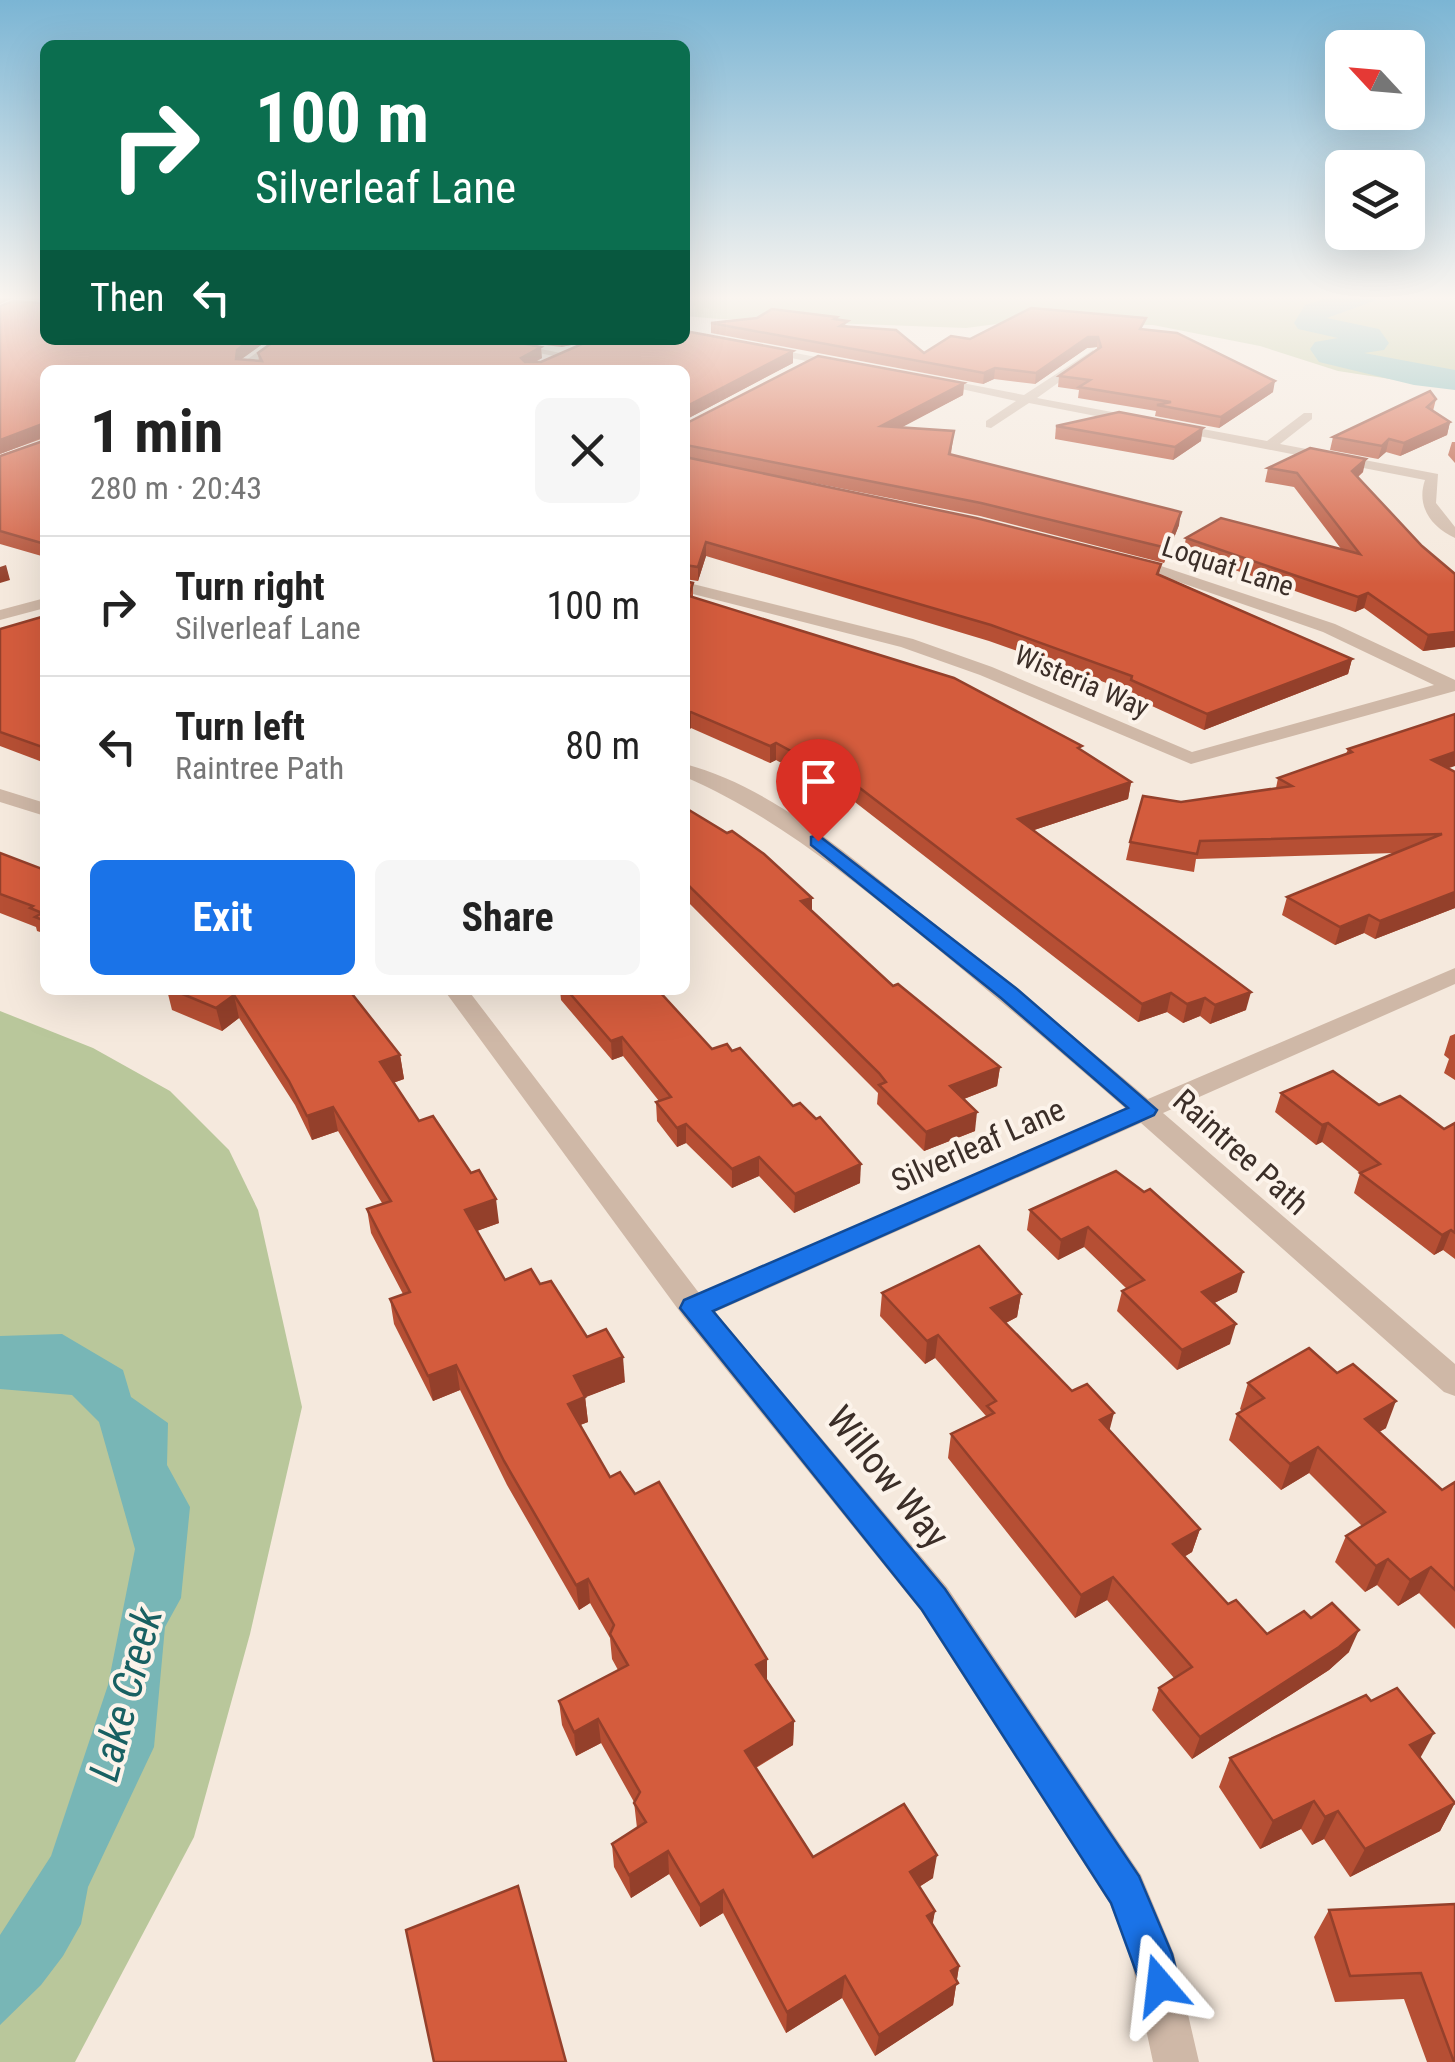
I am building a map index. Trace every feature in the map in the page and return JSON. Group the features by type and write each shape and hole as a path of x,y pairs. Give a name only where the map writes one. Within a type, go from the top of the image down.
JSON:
{"street":[{"path":"983,391 1433,476 1426,492 1428,504 1434,517 1455,534"},
{"path":"991,424 1037,391"},
{"path":"1269,446 1308,416"},
{"name":"Loquat Lane","path":"1118,558 1284,611 1384,652 1452,686"},
{"name":"Wisteria Way","path":"690,588 906,643 986,671 1191,758 1452,686"},
{"path":"0,615 40,604"},
{"name":"Raintree Path","path":"690,772 745,796 818,841 1009,994 1455,1384"},
{"path":"0,795 40,808"},
{"name":"Silverleaf Lane","path":"694,1308 1455,975"},
{"name":"Willow Way","path":"460,995 694,1308 934,1599 1126,1890 1152,1954 1176,2062"}],"green space":[{"path":"0,1011 93,1048 170,1091 229,1150 258,1210 302,1407 250,1634 194,1837 75,2062 0,2062"}],"water":[{"name":"Lake Creek","path":"62,1334 123,1370 131,1397 168,1423 167,1465 190,1507 181,1598 165,1627 154,1747 88,1887 81,1924 41,1985 0,2025 0,1935 51,1856 108,1685 135,1549 99,1422 72,1395 0,1389 0,1336"}],"building":[{"path":"0,391 40,391 40,425 0,440"},
{"path":"690,391 715,391 690,404"},
{"path":"749,391 948,391 881,426 954,431 949,454 1181,512 1167,548 981,503 690,446 690,421"},
{"path":"1105,391 1260,391 1221,417 1157,405 1171,402"},
{"path":"1430,391 1436,399 1427,407 1450,422 1404,443 1389,439 1382,446 1333,437"},
{"path":"1119,412 1203,428 1175,447 1056,426"},
{"path":"40,442 40,543 0,531 0,456"},
{"path":"1310,448 1366,459 1352,471 1422,546 1455,574 1455,632 1428,635 1368,593 1358,597 1186,538 1221,518 1360,554 1297,473 1268,468"},
{"path":"690,458 976,518 1161,564 1157,574 1352,659 1207,714 1131,680 1132,676 991,625 706,542 698,567 690,566"},
{"path":"690,596 954,678 1082,746 1078,748 1131,782 1018,819 1251,992 1215,1005 1205,998 1187,1004 1171,993 1142,1004 852,782 838,781 837,776 776,743 770,746 691,712"},
{"path":"40,617 40,746 0,732 0,629"},
{"path":"1455,714 1455,752 1432,760 1455,772 1455,892 1380,921 1369,915 1340,927 1287,897 1442,834 1200,841 1197,854 1130,842 1143,796 1181,802 1292,786 1278,778 1352,752 1348,749"},
{"path":"690,811 727,833 732,831 764,854 812,898 801,901 893,986 898,984 1000,1067 950,1086 977,1112 926,1132 879,1085 886,1082 690,887"},
{"path":"0,853 40,868 40,912 0,894"},
{"path":"185,995 234,995 216,1008"},
{"path":"234,995 353,995 400,1055 380,1062 419,1121 433,1116 471,1173 479,1170 496,1199 465,1210 505,1280 531,1269 540,1284 551,1281 587,1337 606,1329 623,1357 574,1376 585,1397 568,1404 610,1477 620,1472 635,1494 659,1482 767,1659 756,1665 794,1721 745,1751 813,1857 904,1804 937,1855 910,1872 935,1911 927,1916 959,1966 951,1971 958,1983 879,2035 845,1976 787,2012 723,1890 700,1905 668,1851 629,1875 612,1844 646,1822 634,1803 640,1792 598,1719 574,1732 559,1701 628,1665 610,1634 614,1625 588,1579 576,1585 504,1461 456,1365 428,1376 390,1299 410,1292 367,1209 391,1201 333,1107 307,1116"},
{"path":"571,995 663,995 712,1049 727,1044 732,1051 740,1048 793,1106 800,1103 816,1119 820,1117 861,1164 795,1194 759,1157 732,1169 686,1124 677,1128 656,1102 671,1097 622,1037 611,1041"},
{"path":"1333,1071 1379,1105 1400,1096 1444,1129 1455,1123 1455,1233 1451,1230 1442,1235 1360,1173 1380,1164 1328,1123 1322,1125 1281,1093"},
{"path":"1116,1171 1144,1192 1150,1189 1243,1272 1202,1292 1236,1324 1182,1350 1122,1291 1144,1280 1088,1227 1061,1240 1030,1210"},
{"path":"979,1246 1021,1294 991,1308 1072,1391 1087,1384 1114,1413 1100,1420 1200,1529 1173,1544 1228,1604 1236,1600 1267,1634 1304,1611 1311,1618 1332,1603 1359,1630 1200,1737 1159,1688 1192,1667 1113,1577 1081,1595 951,1434 994,1413 987,1406 996,1401 938,1335 927,1341 882,1293"},
{"path":"1309,1348 1337,1373 1353,1364 1396,1401 1365,1419 1442,1490 1455,1482 1455,1590 1431,1567 1410,1580 1388,1559 1376,1566 1346,1536 1385,1512 1318,1447 1290,1464 1237,1414 1264,1398 1248,1383"},
{"path":"1397,1688 1434,1733 1410,1745 1455,1803 1365,1849 1338,1811 1325,1817 1314,1801 1273,1821 1230,1758 1366,1695 1371,1701"},
{"path":"518,1886 566,2062 434,2062 406,1930"},
{"path":"1455,1904 1454,2062 1421,1973 1350,1976 1329,1910"}],"route":[{"path":"818,841 1009,994 1145,1110 694,1308 934,1599 1126,1890 1160,1985"}]}
